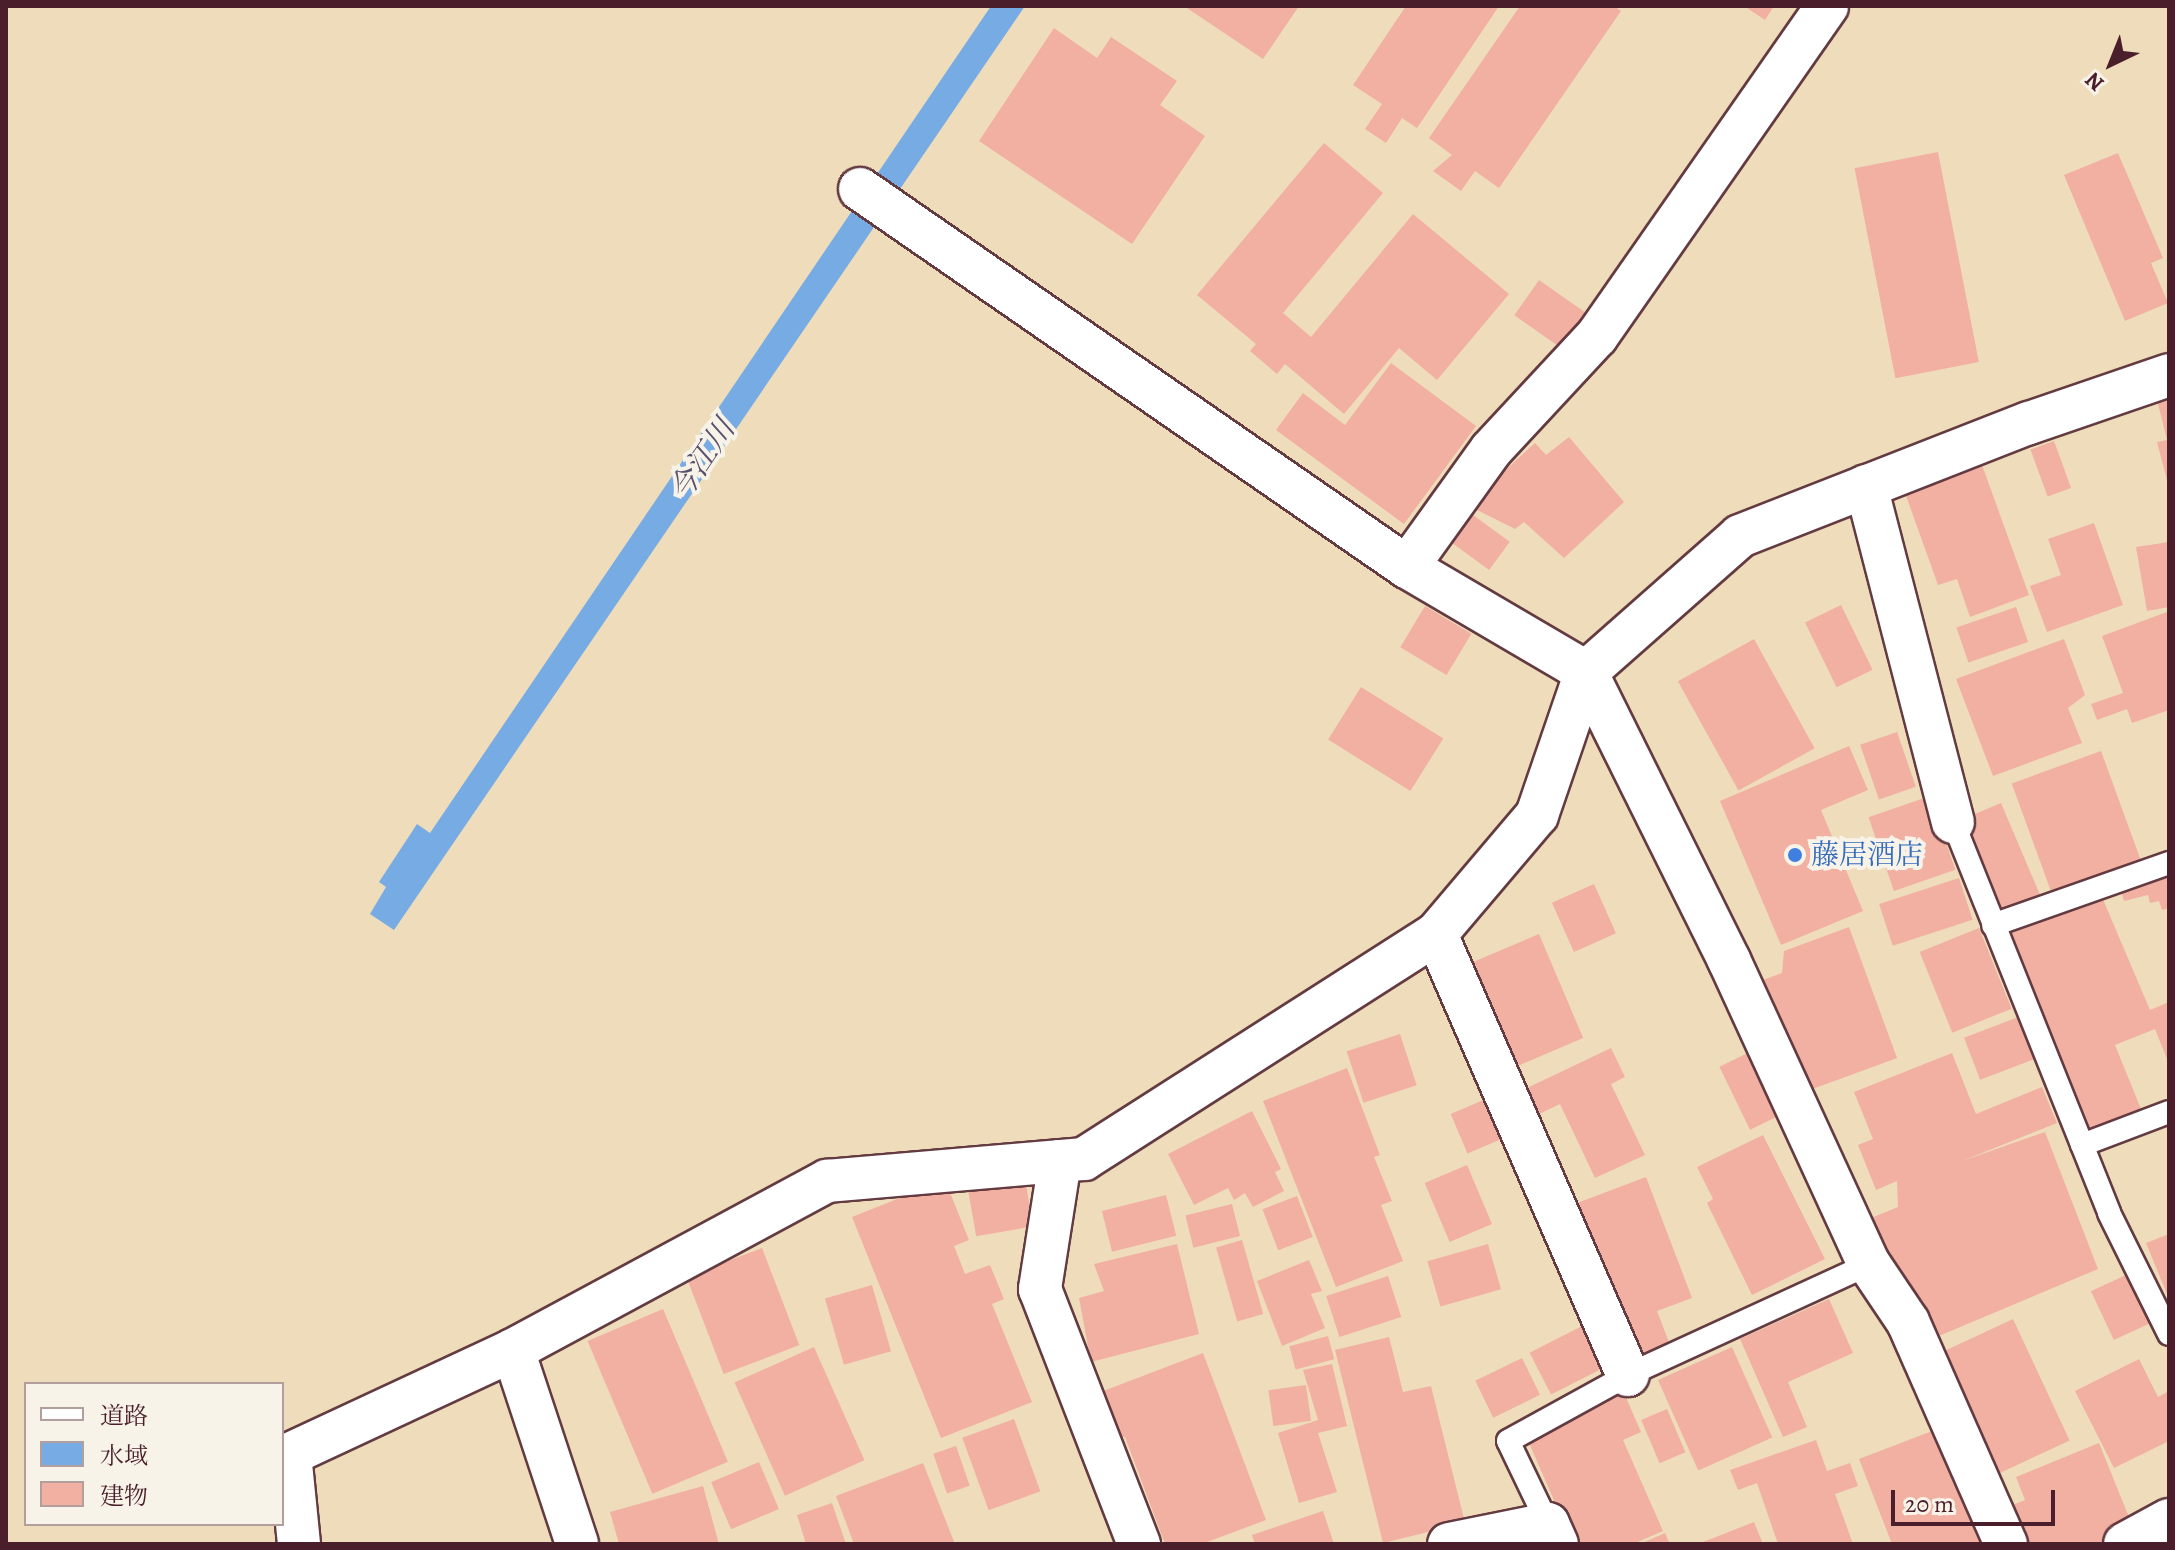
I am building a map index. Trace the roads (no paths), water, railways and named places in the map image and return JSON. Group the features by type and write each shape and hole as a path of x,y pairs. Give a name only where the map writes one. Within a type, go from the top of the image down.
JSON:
{"street":[{"path":"1407,567 1491,450 1597,336 1827,6"},
{"path":"876,200 1407,567 1586,672 1729,960 1869,1264 1908,1322 2006,1544"},
{"path":"299,1544 290,1454 513,1350 827,1181 1084,1159 1436,934 1537,815 1586,672 1740,536 1866,486 2169,375"},
{"path":"1866,486 1953,822"},
{"path":"1436,934 1628,1375"},
{"path":"1060,1161 1040,1289 1139,1544"},
{"path":"513,1350 577,1544"},
{"path":"2125,1544 2169,1520"},
{"path":"1449,1544 1553,1534"}],"lane":[{"path":"1953,822 2082,1145 2169,1334"},
{"path":"1993,925 2169,863"},
{"path":"2082,1145 2169,1112"},
{"path":"1553,1534 1508,1441 1628,1375 1869,1264"}],"water":[{"name":"今江川","path":"991,6 1025,6 394,930 370,914 386,887 379,882 417,824 430,833"}],"place":[{"name":"藤居酒店","path":"1795,855"}]}
